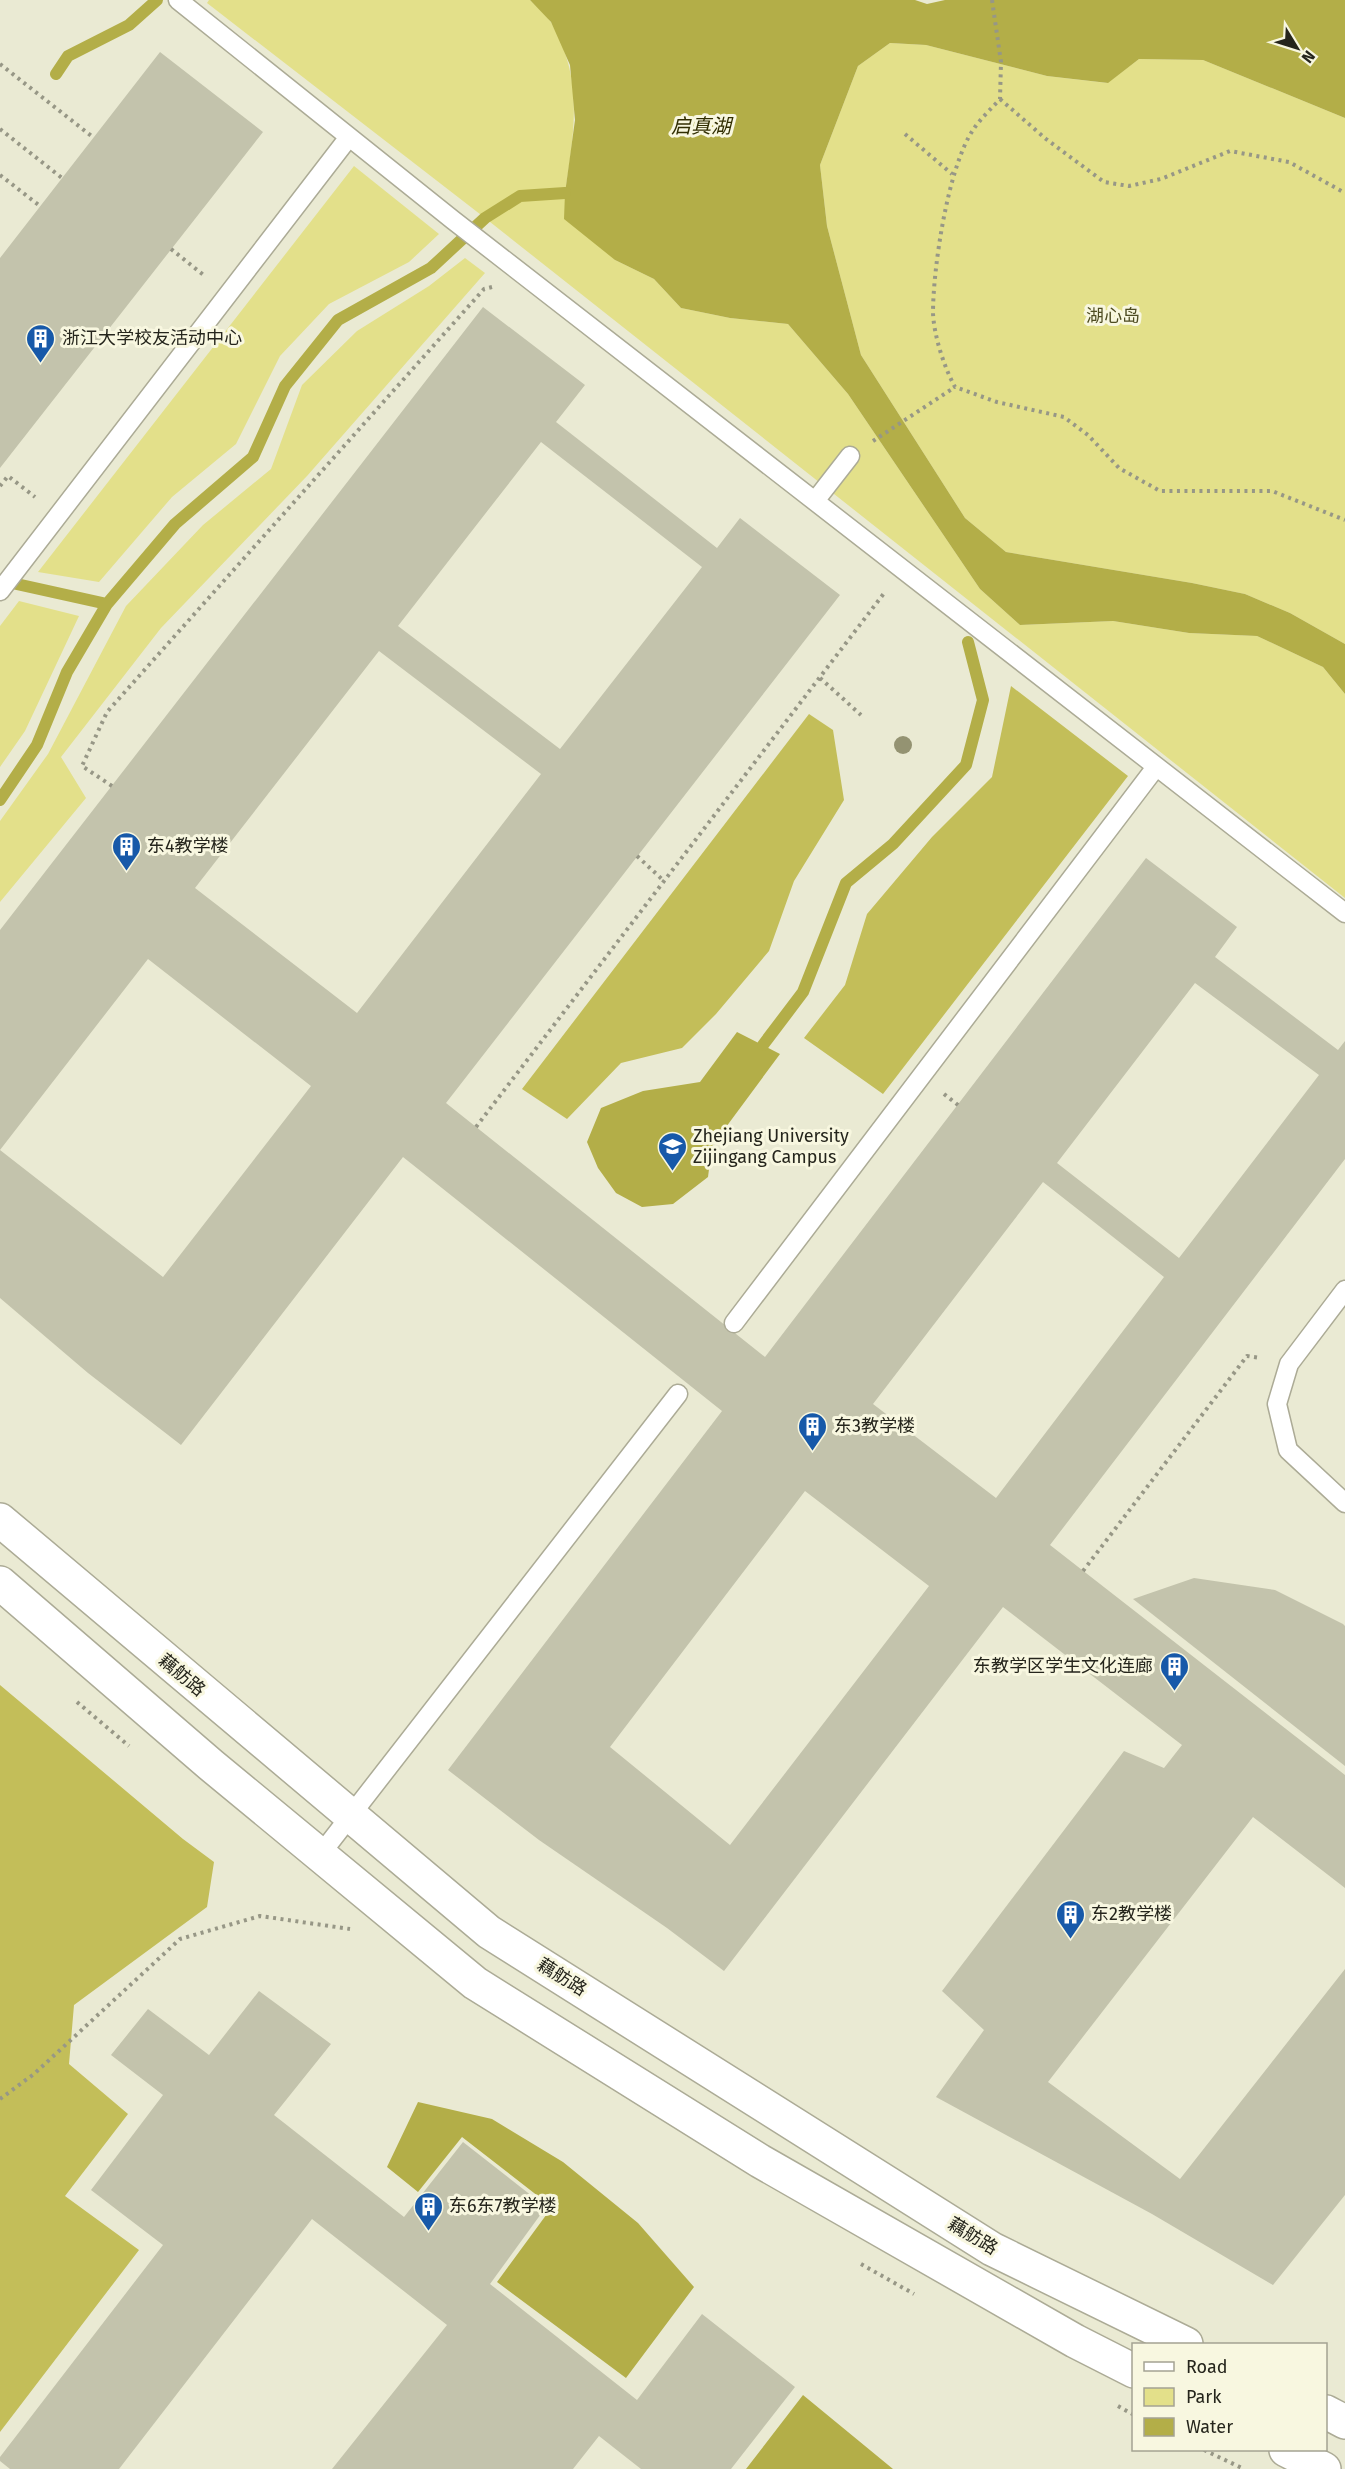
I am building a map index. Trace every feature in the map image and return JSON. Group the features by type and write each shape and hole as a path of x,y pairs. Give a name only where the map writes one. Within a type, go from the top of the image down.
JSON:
{"street":[{"name":"藕舫路","path":"0,1520 489,1932 992,2249 1184,2343"},
{"path":"0,1583 211,1765 475,1983 760,2161 1075,2341 1132,2370"},
{"path":"1327,2413 1345,2422"},
{"path":"1288,2451 1324,2469"}],"lane":[{"path":"178,0 453,220 1345,913"},
{"path":"0,591 349,136"},
{"path":"815,501 850,456"},
{"path":"734,1323 1156,767"},
{"path":"1345,1290 1289,1364 1277,1404 1288,1450 1345,1503"},
{"path":"320,1855 678,1394"}],"path":[{"path":"992,0 1001,62 1000,99 972,131 952,174 938,260 933,314 945,368 956,387 997,402 1065,417 1088,435 1119,468 1160,491 1272,491 1345,520"},
{"path":"0,64 94,138"},
{"path":"1000,99 1046,139 1104,182 1129,186 1161,179 1230,151 1289,162 1345,193"},
{"path":"0,129 62,178"},
{"path":"905,134 952,174"},
{"path":"0,175 40,206"},
{"path":"171,249 228,294"},
{"path":"112,786 82,766 106,712 484,290 527,277"},
{"path":"850,456 956,387"},
{"path":"0,486 8,476 59,515"},
{"path":"476,1127 903,569"},
{"path":"820,678 861,715"},
{"path":"637,856 664,881"},
{"path":"1083,1571 1247,1356 1289,1364"},
{"path":"0,2099 34,2074 180,1939 260,1916 357,1930"},
{"path":"1206,2451 1244,2469"}],"green space":[{"path":"209,0 530,0 552,24 562,45 573,86 573,128 565,193 615,260 654,279 681,308 730,318 788,324 848,394 980,589 1020,625 1113,621 1189,633 1257,636 1323,667 1345,694 1345,898 485,218 207,3"},
{"name":"湖心岛","path":"890,43 926,45 1047,76 1107,83 1139,59 1203,60 1345,118 1345,644 1290,613 1245,594 1006,552 965,518 861,355 827,226 820,165 858,66"},
{"path":"354,166 439,234 409,262 329,304 280,356 236,444 172,497 99,582 38,572"},
{"path":"465,258 485,273 307,476 161,628 61,757 86,798 0,902 0,821 48,754 126,606 203,525 271,469 302,385 357,331 429,286"},
{"path":"19,601 79,616 25,731 0,767 0,626"}],"shaded area":[{"path":"1011,686 1128,776 883,1094 804,1038 845,985 867,914 932,837 992,777"},
{"path":"809,714 833,730 844,800 794,881 769,951 716,1014 682,1048 621,1063 567,1119 522,1089"},
{"path":"0,1685 183,1839 214,1862 207,1907 74,2005 69,2064 128,2114 65,2196 139,2250 0,2432"}],"water":[{"name":"启真湖","path":"530,0 915,0 927,4 945,0 1345,0 1345,118 1203,60 1139,59 1108,83 1047,76 926,45 890,43 858,66 820,165 827,226 861,355 965,518 1006,552 1245,594 1290,613 1345,644 1345,694 1323,667 1257,636 1189,633 1113,621 1020,625 980,589 848,394 788,324 730,318 681,308 654,279 615,260 564,219 565,193 575,120 570,65 551,22"},
{"path":"737,1032 780,1054 712,1146 708,1177 673,1204 642,1207 616,1193 598,1168 587,1142 601,1108 643,1091 700,1082"},
{"path":"418,2102 492,2119 563,2162 638,2223 694,2287 626,2378 497,2282 552,2207 462,2137 418,2192 387,2167"},
{"path":"803,2395 893,2469 746,2469"}],"building":[{"name":"浙江大学校友活动中心","path":"160,52 263,132 0,468 0,258"},
{"path":"483,307 585,385 556,422 717,548 740,518 840,595 446,1103 765,1357 1146,858 1237,927 1215,957 1338,1050 1345,1041 1345,1159 1050,1545 1345,1775 1345,1888 1253,1817 1048,2082 1180,2179 1345,1969 1345,2195 1273,2285 1152,2214 936,2097 984,2030 942,1991 1124,1751 1164,1768 1182,1745 1003,1607 724,1971 667,1928 539,1840 448,1770 722,1411 403,1157 181,1445 88,1373 0,1298 0,1150 0,930","holes":["541,442 702,567 560,749 398,626","379,651 541,774 357,1013 195,888","148,959 311,1086 163,1277 0,1150","1195,983 1319,1075 1179,1258 1057,1163","1043,1182 1164,1277 996,1498 873,1404","805,1491 929,1586 730,1845 610,1747"]},
{"path":"1194,1578 1275,1590 1345,1626 1345,1766 1133,1599"},
{"name":"东6东7教学楼","path":"259,1991 331,2044 274,2115 404,2217 463,2142 546,2207 490,2284 637,2400 702,2314 795,2387 731,2469 641,2469 599,2436 573,2469 332,2469 447,2325 312,2219 119,2469 10,2469 0,2461 0,2457 163,2245 91,2190 163,2095 111,2055 148,2009 209,2055"}],"waterway":[{"path":"56,74 68,56 129,25 157,0"},
{"path":"0,800 37,745 67,672 107,604 175,524 253,457 285,386 338,320 431,268 485,218 520,196 565,193"},
{"path":"3,581 107,604"},
{"path":"763,1045 803,992 846,883 893,844 966,765 983,700 968,642"}],"place":[{"name":"浙江大学校友活动中心","path":"41,364"},
{"name":"东4教学楼","path":"126,872"},
{"name":"Zhejiang University Zijingang Campus","path":"672,1172"},
{"name":"东3教学楼","path":"813,1452"},
{"name":"东教学区学生文化连廊","path":"1174,1692"},
{"name":"东2教学楼","path":"1070,1940"},
{"name":"东6东7教学楼","path":"428,2232"}]}
